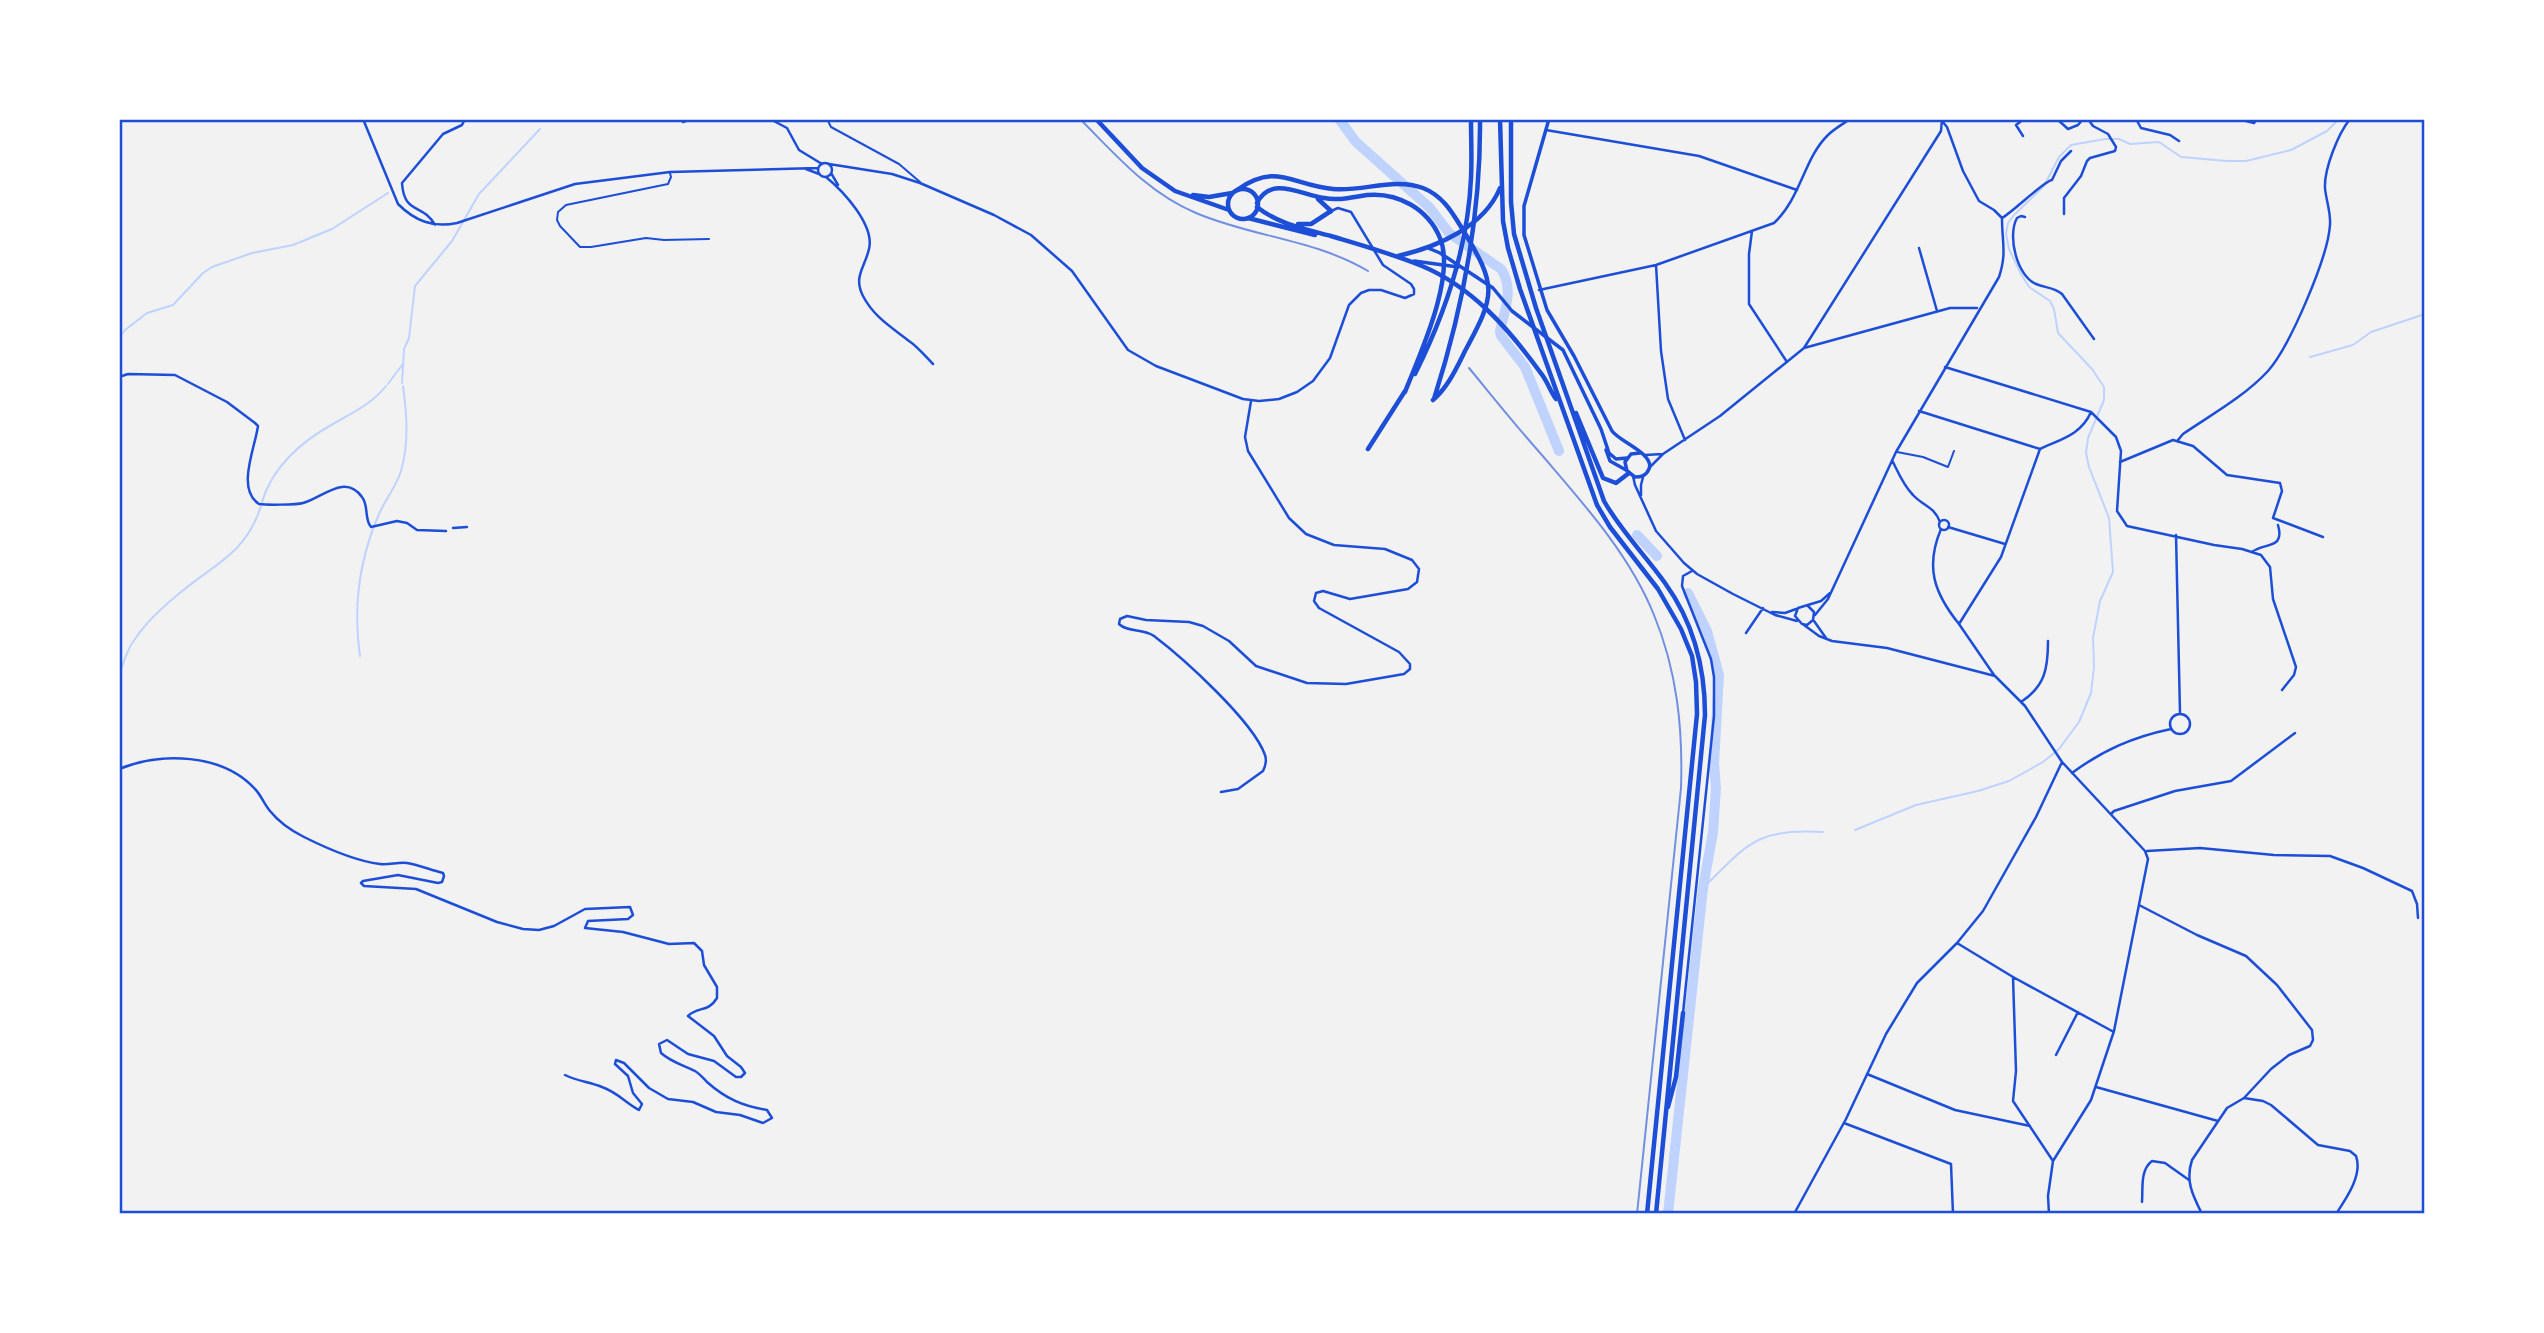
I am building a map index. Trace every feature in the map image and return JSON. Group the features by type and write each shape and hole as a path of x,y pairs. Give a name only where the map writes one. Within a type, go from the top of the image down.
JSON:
{"main road":[{"path":"1096,119 1142,168 1175,191 1229,210 1239,218 1366,248"},
{"path":"1368,449 1405,393 1437,326 1461,250 1471,179 1471,119"},
{"path":"1229,210 1228,201 1235,191 1253,179 1270,175 1332,189 1410,185 1434,194 1450,209 1486,273 1489,289 1486,311 1444,391 1433,400 1460,311 1468,266 1479,170 1480,119"},
{"path":"1500,119 1503,221 1508,248 1559,402 1597,505 1610,527 1672,610 1692,656 1696,682 1697,714 1647,1214"},
{"path":"1511,119 1511,202 1514,234 1536,308 1604,501 1616,522 1678,603 1689,624 1700,656 1705,715 1656,1214"},
{"path":"1394,257 1429,246 1480,218 1494,201 1501,184"},
{"path":"1248,218 1268,189 1278,187 1333,199 1365,195 1392,197 1416,208 1432,223 1444,250 1443,279 1405,393"},
{"path":"1175,191 1209,197 1235,191 1251,191 1257,205 1276,220 1407,261 1439,275 1465,291 1507,329 1543,375 1559,402"},
{"path":"1276,220 1305,225 1331,211 1318,199 1301,192"},
{"path":"1565,390 1602,477 1609,482 1617,482 1629,473"},
{"path":"1664,1122 1676,1077 1683,1013"}],"street":[{"path":"363,119 398,204 407,214 435,225 468,220 575,184 670,172 803,168 829,164 892,174 994,215 1031,235 1072,271 1092,297 1119,341 1136,355 1234,397 1251,401 1284,398 1313,381 1330,358 1348,307 1359,294 1376,289 1405,298 1412,296 1415,291 1411,284 1382,264 1351,212 1338,208 1331,211"},
{"path":"435,225 431,219 411,207 403,197 402,183 443,134 462,125 465,119"},
{"path":"683,122 692,119"},
{"path":"769,119 790,131 799,150 820,166"},
{"path":"1549,119 1524,206 1524,235 1539,290 1554,324 1574,356 1612,431 1640,453 1663,454"},
{"path":"1539,290 1656,265 1774,223 1786,211 1819,146 1828,135 1850,119"},
{"path":"2023,136 2016,125 2024,119"},
{"path":"2057,119 2068,128 2085,119 2108,134 2116,147 2115,150 2087,161 2081,176 2064,198 2064,214"},
{"path":"2136,119 2141,128 2170,135 2179,141"},
{"path":"2238,119 2254,123 2257,119"},
{"path":"2178,440 2269,370 2284,347 2318,270 2329,233 2331,222 2325,184 2335,144 2350,119"},
{"path":"1642,498 1641,485 1644,475 1663,454 1720,416 1804,348 1941,131 1942,120"},
{"path":"1804,625 1813,620 1828,599 1896,452 1999,277 2006,255 2002,219 1994,210 1979,201 1942,120"},
{"path":"1546,130 1700,156 1797,190"},
{"path":"2002,219 2018,209 2045,181 2052,180 2061,161 2071,151"},
{"path":"829,164 840,188 869,232 870,247 859,272 859,286 863,296 875,315 912,343 933,364"},
{"path":"819,174 820,166"},
{"path":"803,168 826,177 840,188"},
{"path":"826,177 846,168"},
{"path":"2025,217 2017,218 2012,226 2012,248 2032,282 2056,289 2062,294 2094,339"},
{"path":"1752,231 1749,304 1787,362"},
{"path":"1429,246 1493,288 1509,308 1559,346 1571,363 1613,457 1622,459 1640,453"},
{"path":"1919,248 1937,311"},
{"path":"2005,250 2012,248"},
{"path":"1407,261 1460,268"},
{"path":"1656,265 1661,351 1668,399 1685,440"},
{"path":"1804,348 1950,308 1979,308"},
{"path":"1945,367 2092,413 2101,419 2116,438 2121,451 2117,510 2127,526 2261,555 2270,567 2273,599 2296,667 2294,676 2281,690"},
{"path":"119,377 128,374 175,375 227,402 255,423 258,426 256,442 247,471 253,500 259,504 302,503 333,488 344,487 361,495 366,504 367,522 373,527 397,520 417,530 446,531"},
{"path":"1221,792 1238,789 1264,771 1266,759 1261,747 1233,710 1205,680 1150,634 1121,626 1118,623 1121,618 1127,616 1196,623 1229,641 1256,666 1307,683 1346,684 1402,675 1408,671 1410,664 1399,652 1319,608 1314,601 1316,593 1323,591 1348,598 1374,595 1410,588 1416,584 1419,575 1412,560 1385,549 1328,544 1297,527 1248,452 1245,437 1251,401"},
{"path":"1919,411 2040,449 2073,436 2086,424 2092,413"},
{"path":"2120,461 2164,442 2178,440 2193,446 2227,475 2280,483 2283,491 2273,518 2323,537"},
{"path":"1625,443 1629,456 1625,463 1656,531 1692,571 1769,611 1797,621 1811,632 1826,638 1887,648 1995,676"},
{"path":"1606,444 1606,454 1610,461 1629,473 1644,475"},
{"path":"1959,624 2007,544 2040,449"},
{"path":"1645,455 1649,460 1649,468"},
{"path":"1892,460 1910,492 1932,508 1940,522 1933,562 1936,587 1944,604 1995,676 2021,702 2062,762 2145,851 2148,859 2114,1031 2091,1100 2053,1161 2048,1196 2049,1214"},
{"path":"1940,522 1946,520 1948,527"},
{"path":"2252,552 2277,542 2280,533 2278,525"},
{"path":"453,528 467,527"},
{"path":"1941,528 1948,527 2007,544"},
{"path":"2176,536 2180,713"},
{"path":"1683,1013 1714,716 1711,659 1682,586 1683,576 1692,571"},
{"path":"1769,611 1785,612 1808,606 1821,601 1832,590"},
{"path":"1808,606 1815,615"},
{"path":"1746,633 1763,608"},
{"path":"1797,621 1795,613 1798,608"},
{"path":"1813,620 1826,638"},
{"path":"2021,702 2033,694 2047,674 2048,641"},
{"path":"2171,729 2170,721 2180,713"},
{"path":"2072,773 2094,756 2119,743 2171,729 2181,734 2188,730 2189,718 2180,713"},
{"path":"2111,814 2175,791 2231,781 2295,733"},
{"path":"119,769 140,762 182,758 213,763 247,781 272,814 303,837 379,864 416,865 443,873 444,876 442,882 438,883 398,875 363,881 363,886 416,889 496,922 523,929 539,930 554,926 585,909 626,907 633,912 628,919 588,921 585,928 623,932 669,944 694,943 702,951 704,965 718,987 717,998 706,1009 690,1013 689,1018 714,1036 727,1056 741,1066 744,1073 737,1077 719,1064 688,1054 666,1040 660,1043 659,1050 678,1065 699,1073 716,1089 736,1101 751,1108 768,1110 772,1115 771,1120 763,1123 740,1115 716,1112 693,1102 668,1099 649,1088 630,1068 618,1060 615,1063 629,1078 633,1093 642,1104 639,1110 601,1087 565,1075"},
{"path":"1794,1214 1844,1123 1886,1034 1917,983 1957,943 1983,911 2036,817 2062,762"},
{"path":"2145,851 2200,848 2274,855 2330,856 2412,891 2417,904 2417,918"},
{"path":"2139,905 2197,935 2246,956 2277,985 2312,1030 2313,1040 2310,1046 2289,1055 2271,1069 2244,1098 2227,1108 2192,1160 2189,1180 2191,1192 2202,1214"},
{"path":"1957,943 2013,977 2114,1031"},
{"path":"2013,977 2016,1071 2013,1101 2053,1161"},
{"path":"2056,1055 2078,1012"},
{"path":"1867,1074 1955,1110 2030,1126"},
{"path":"2096,1086 2218,1121"},
{"path":"2244,1098 2271,1105 2318,1145 2350,1151 2356,1156 2358,1164 2351,1190 2336,1214"},
{"path":"1844,1123 1951,1164 1953,1214"},
{"path":"2142,1202 2144,1173 2146,1166 2152,1161 2165,1163 2189,1180"}],"lane":[{"path":"827,119 831,127 898,164 920,183"},
{"path":"670,172 668,184 568,204 558,212 558,223 580,247 646,238 709,239"},
{"path":"1896,452 1923,457 1948,467 1954,451"}],"waterway":[{"path":"1339,119 1356,142 1430,208 1449,233 1501,269 1508,291 1501,336 1525,367 1559,451"},
{"path":"1855,830 1916,805 2009,781 2043,762 2059,749 2079,722 2091,693 2093,638 2100,601 2113,572 2109,518 2086,453 2088,438 2104,400 2104,387 2092,369 2058,333 2050,301 2029,287 2021,274 2009,249 2006,234 2008,223 2044,186 2059,157 2071,145 2105,139 2119,139 2130,144 2159,142 2181,157 2246,161 2291,150 2327,131 2339,119"},
{"path":"402,383 404,349 409,338 415,286 452,241 479,194 540,129"},
{"path":"119,338 147,313 173,305 212,267 252,253 293,245 332,229 388,193"},
{"path":"2310,357 2353,345 2371,332 2425,314"},
{"path":"388,384 402,365"},
{"path":"262,502 273,477 290,456 321,431 368,403 386,386"},
{"path":"360,656 357,620 362,566 372,531 399,477 404,460 406,418 403,386"},
{"path":"119,674 130,647 145,626 175,597 229,556 247,535 261,506"},
{"path":"1637,535 1657,556"},
{"path":"1668,1214 1716,788 1714,764 1719,675 1707,631 1688,593"},
{"path":"1703,888 1755,842 1782,833 1823,832"}],"railway":[{"path":"1080,119 1134,172 1179,205 1217,221 1326,252 1368,271"},
{"path":"1469,368 1589,511 1619,551 1654,615 1673,679 1681,744 1681,788 1637,1214"}]}
